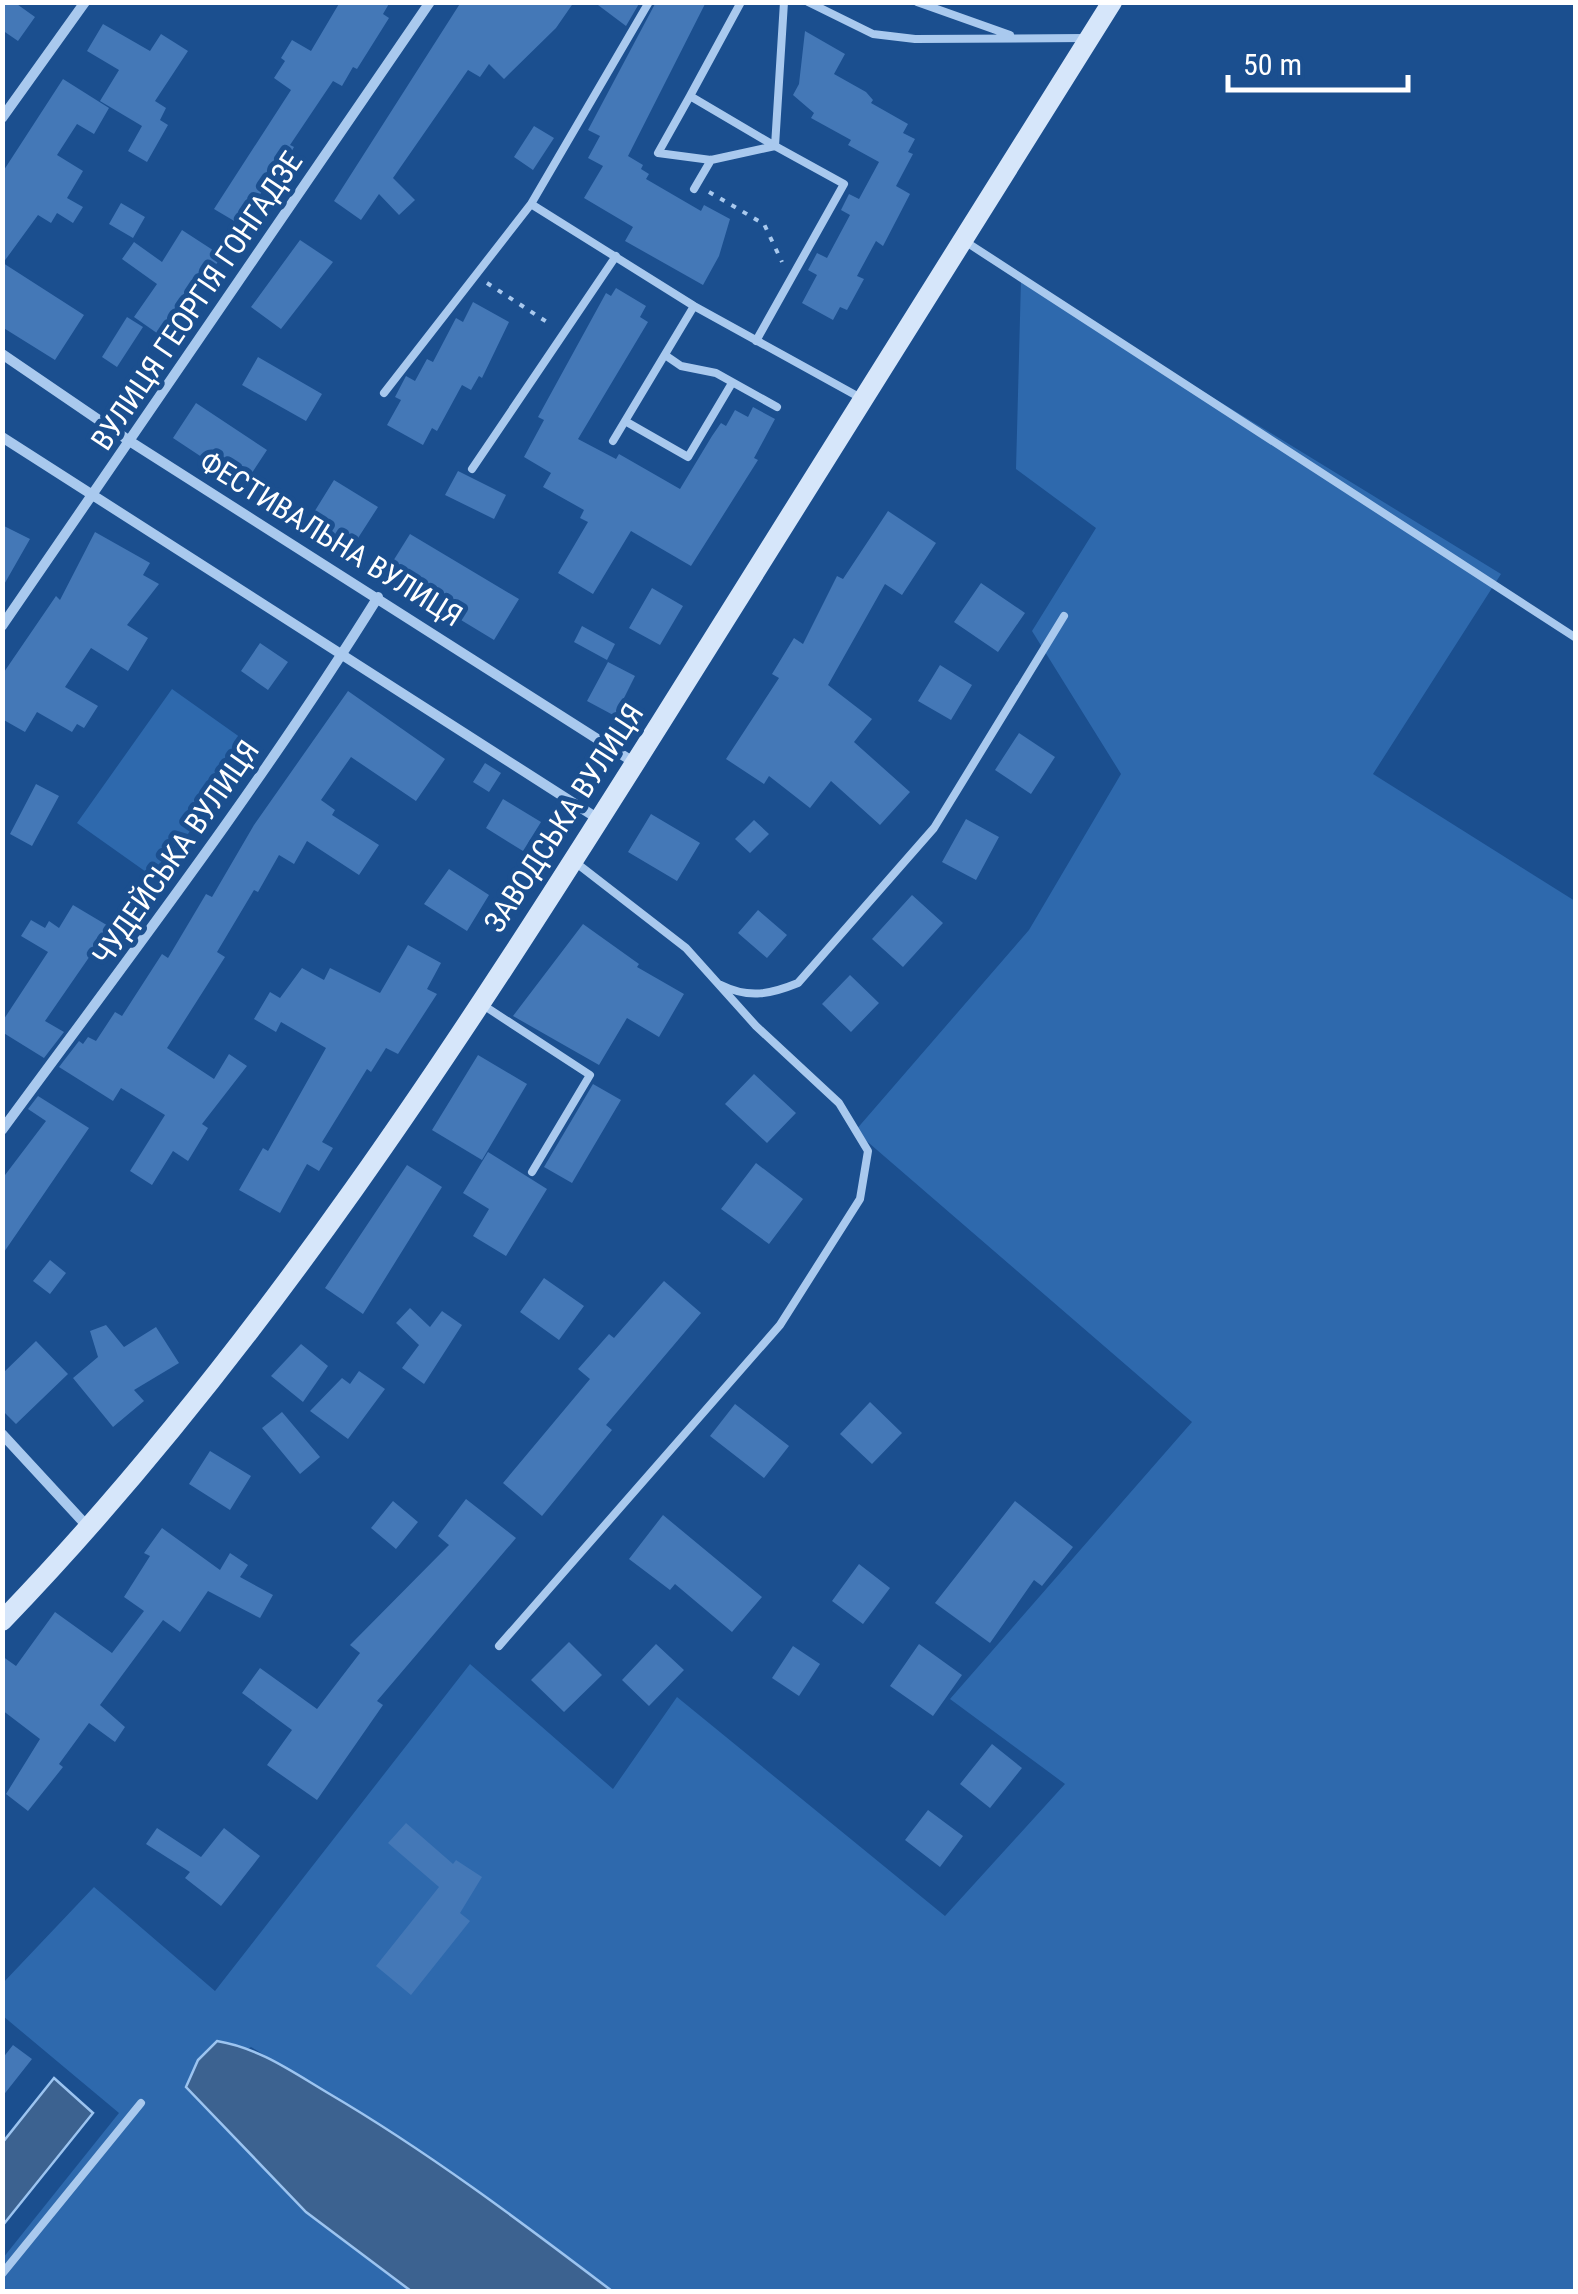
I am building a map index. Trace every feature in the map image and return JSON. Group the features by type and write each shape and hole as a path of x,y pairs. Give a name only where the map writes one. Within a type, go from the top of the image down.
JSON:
{"main road":[{"name":"ЗАВОДСЬКА ВУЛИЦЯ","path":"2,1620 210,1382 480,1003 601,821 1112,2"}],"street":[{"path":"2,118 85,2"},
{"name":"ВУЛИЦЯ ГЕОРГІЯ ГОНГАДЗЕ","path":"2,626 430,2"},
{"name":"ФЕСТИВАЛЬНА ВУЛИЦЯ","path":"2,354 131,442 635,763"},
{"path":"2,437 601,821"},
{"name":"ЧУДЕЙСЬКА ВУЛИЦЯ","path":"2,1130 145,942 378,597"},
{"path":"2,1434 86,1525"}],"lane":[{"path":"384,393 532,204 649,2"},
{"path":"740,2 658,153 710,160 775,146"},
{"path":"775,146 784,2"},
{"path":"808,2 873,34 1090,38"},
{"path":"916,2 1020,38"},
{"path":"690,96 844,184 756,341"},
{"path":"695,187 710,160"},
{"path":"532,204 694,306 863,400"},
{"path":"964,240 1576,638"},
{"path":"472,468 616,256"},
{"path":"613,441 694,306"},
{"path":"665,355 681,366 716,373 778,407"},
{"path":"625,421 688,457 732,382"},
{"path":"710,977 741,994 769,994 798,983 934,828 1064,616"},
{"path":"499,1646 780,1324 860,1199 868,1152 839,1103 710,977 686,948 574,862"},
{"path":"480,1003 590,1074 532,1172"},
{"path":"2,2274 141,2102"}],"path":[{"path":"695,187 764,224 790,280"},
{"path":"475,275 563,332"}],"shaded area":[{"path":"1021,280 1501,574 1373,774 1575,901 1575,2291 612,2291 435,2164 251,2047 186,2088 306,2212 411,2291 3,2291 3,2258 119,2113 3,2016 2,1984 94,1887 215,1991 470,1664 613,1789 677,1697 945,1916 1065,1784 950,1699 1192,1422 855,1131 1029,930 1121,774 1032,631 1096,528 1016,469"},
{"path":"172,689 251,745 156,879 77,823"},
{"path":"217,2041 274,2061 365,2115 473,2187 612,2291 411,2291 306,2212 186,2087 198,2060"},
{"path":"54,2078 93,2113 3,2225 3,2142"}],"building":[{"path":"2,2 14,2 35,17 18,41 2,30"},
{"path":"340,2 390,2 383,14 389,18 342,86 333,81 290,145 294,147 271,188 266,185 241,225 214,209 291,90 274,78 285,61 281,58 292,40 311,51"},
{"path":"461,2 574,2 556,28 504,79 489,64 480,77 468,70 393,178 415,200 399,215 379,194 361,220 334,201"},
{"path":"594,2 640,2 626,26"},
{"path":"656,2 706,2 628,156 643,165 641,169 649,174 646,179 701,211 704,205 730,219 719,256 703,285 625,241 633,227 584,198 603,166 588,158 600,136 588,130"},
{"path":"103,24 150,51 161,34 188,51 155,101 166,108 160,120 168,125 147,162 128,151 142,126 100,101 119,70 87,51"},
{"path":"805,31 845,54 834,74 866,92 873,100 871,103 908,124 903,133 915,139 908,152 913,154 896,186 910,194 883,246 876,241 857,276 864,279 847,310 840,307 833,320 802,303 817,275 808,270 817,253 827,258 850,215 841,210 849,194 859,199 879,162 848,145 851,140 811,118 814,113 793,95 799,84"},
{"path":"63,79 109,108 94,134 77,124 57,155 83,171 67,198 83,207 73,223 57,213 51,223 38,215 3,263 84,315 55,360 2,327 2,173"},
{"path":"534,126 554,138 533,170 514,157"},
{"path":"121,203 145,217 133,238 109,224"},
{"path":"182,230 222,256 164,338 134,317 157,284 122,259 134,242 162,262"},
{"path":"300,240 333,262 281,329 251,307"},
{"path":"616,288 646,306 640,317 648,322 578,439 616,459 619,454 680,489 721,423 726,426 735,410 748,417 753,407 775,419 754,458 758,460 691,566 631,531 593,594 558,573 588,522 580,518 584,510 543,487 551,473 524,457 544,420 538,417 606,293 611,296"},
{"path":"473,302 509,322 482,378 479,376 471,390 462,385 437,431 432,428 423,445 387,425 401,400 395,397 406,376 415,381 427,359 433,362 456,318 463,322"},
{"path":"127,317 143,327 117,367 102,357"},
{"path":"258,357 322,394 306,421 242,385"},
{"path":"196,403 267,450 244,485 173,438"},
{"path":"458,471 506,495 494,519 445,495"},
{"path":"334,480 378,507 351,549 308,522"},
{"path":"888,511 936,543 902,595 885,584 828,685 872,719 854,742 910,792 880,825 831,781 810,808 769,776 764,784 726,759 779,678 772,674 794,638 803,644 837,576 843,579"},
{"path":"2,525 30,539 2,588"},
{"path":"95,532 150,563 143,575 159,584 127,625 148,638 128,671 91,648 65,687 98,706 84,728 77,724 72,732 37,712 25,732 2,719 2,675 56,596 60,600"},
{"path":"410,534 519,599 494,640 385,574"},
{"path":"981,583 1025,613 998,652 954,622"},
{"path":"652,588 683,606 660,645 629,628"},
{"path":"582,626 615,644 607,660 574,642"},
{"path":"260,643 288,662 268,690 241,671"},
{"path":"608,662 635,676 615,716 587,701"},
{"path":"940,665 972,685 951,720 918,701"},
{"path":"348,691 445,759 416,801 351,757 321,800 335,810 332,815 379,845 359,875 307,841 294,864 279,855 258,892 254,890 217,952 225,957 167,1048 214,1079 229,1054 247,1066 202,1124 208,1128 188,1161 173,1151 152,1185 130,1171 165,1115 121,1088 113,1101 59,1067 79,1041 83,1044 88,1037 96,1041 115,1012 122,1016 162,954 168,958 206,894 212,897 254,825"},
{"path":"1019,733 1055,757 1031,794 995,770"},
{"path":"485,763 501,773 489,792 473,782"},
{"path":"36,784 59,796 32,846 10,834"},
{"path":"503,799 541,822 523,851 486,828"},
{"path":"651,814 700,843 677,881 628,852"},
{"path":"966,819 999,837 976,880 942,862"},
{"path":"754,820 769,834 750,853 735,839"},
{"path":"449,869 489,895 467,931 424,904"},
{"path":"912,895 943,923 903,967 872,939"},
{"path":"73,905 110,927 45,1021 64,1032 44,1058 2,1032 2,1022 48,952 21,936 31,920 45,928 49,921 59,928"},
{"path":"758,910 787,935 767,958 738,933"},
{"path":"583,924 639,964 637,967 684,994 659,1037 627,1018 599,1065 513,1016"},
{"path":"408,945 441,963 427,989 437,994 398,1054 386,1048 371,1072 367,1069 322,1142 333,1148 319,1171 307,1164 280,1213 239,1190 263,1148 268,1151 326,1048 281,1022 276,1032 254,1019 270,992 280,998 302,968 324,980 330,968 380,993"},
{"path":"850,975 879,1003 851,1032 822,1004"},
{"path":"478,1055 527,1084 482,1160 432,1130"},
{"path":"754,1074 796,1113 767,1143 725,1104"},
{"path":"593,1084 621,1100 572,1183 544,1167"},
{"path":"38,1096 89,1128 2,1255 2,1179 46,1121 28,1109"},
{"path":"488,1152 547,1189 506,1256 473,1236 489,1209 463,1193"},
{"path":"756,1163 803,1199 769,1244 721,1209"},
{"path":"407,1165 442,1187 363,1314 325,1288"},
{"path":"50,1260 66,1273 50,1294 33,1281"},
{"path":"544,1278 584,1306 559,1340 520,1312"},
{"path":"664,1281 701,1313 606,1425 612,1430 542,1516 503,1483 590,1379 578,1369 609,1334 614,1338"},
{"path":"410,1308 430,1327 442,1311 462,1325 424,1384 402,1368 419,1345 396,1323"},
{"path":"106,1325 124,1347 156,1327 179,1363 134,1390 144,1401 113,1427 73,1378 98,1357 90,1331"},
{"path":"36,1341 68,1374 16,1424 2,1410 2,1374"},
{"path":"301,1344 328,1366 303,1402 271,1376"},
{"path":"359,1371 385,1389 348,1439 310,1411 342,1378 350,1384"},
{"path":"870,1402 902,1433 872,1464 840,1434"},
{"path":"735,1404 789,1446 764,1478 710,1436"},
{"path":"282,1412 320,1457 300,1474 262,1428"},
{"path":"210,1451 251,1476 230,1510 189,1484"},
{"path":"466,1499 516,1538 377,1701 383,1705 317,1800 267,1765 292,1730 242,1693 260,1668 317,1709 360,1653 350,1645 449,1545 438,1536"},
{"path":"393,1501 418,1522 396,1549 371,1528"},
{"path":"1015,1501 1073,1547 1042,1586 1034,1580 990,1643 935,1603"},
{"path":"663,1515 762,1597 732,1632 675,1584 670,1590 629,1559"},
{"path":"162,1528 220,1570 230,1553 248,1565 240,1577 273,1595 260,1618 208,1591 180,1632 163,1620 100,1705 125,1727 115,1742 89,1723 59,1764 63,1767 28,1811 6,1794 40,1739 2,1710 2,1656 16,1666 55,1612 112,1653 144,1611 124,1597 150,1556 144,1553"},
{"path":"859,1564 890,1588 863,1624 832,1601"},
{"path":"569,1642 602,1675 564,1712 531,1680"},
{"path":"656,1644 684,1670 649,1706 622,1680"},
{"path":"919,1644 962,1675 933,1716 890,1686"},
{"path":"793,1646 820,1664 799,1696 772,1678"},
{"path":"992,1744 1022,1768 990,1808 960,1784"},
{"path":"928,1810 963,1836 940,1867 905,1840"},
{"path":"406,1823 453,1864 456,1860 482,1877 460,1913 470,1921 411,1995 376,1966 439,1887 388,1843"},
{"path":"157,1828 201,1857 224,1828 260,1856 221,1906 185,1878 190,1872 146,1844"},
{"path":"13,2045 32,2059 2,2097 2,2059"}]}
